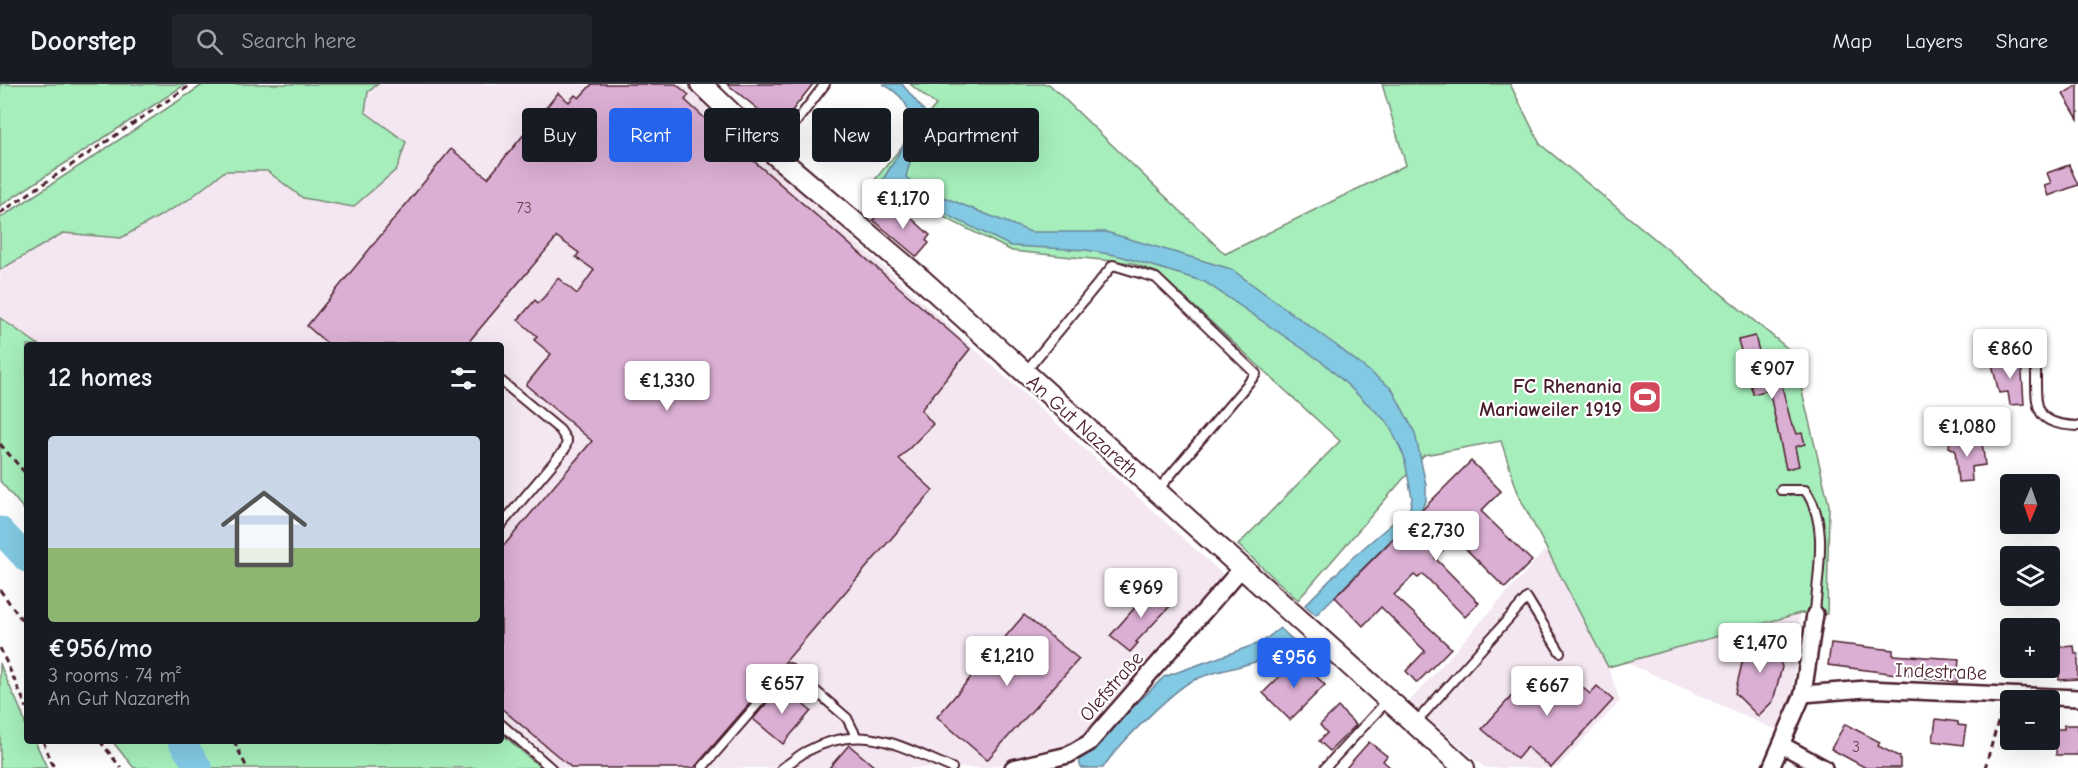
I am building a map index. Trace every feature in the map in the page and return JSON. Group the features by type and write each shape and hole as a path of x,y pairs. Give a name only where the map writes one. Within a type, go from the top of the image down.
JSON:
{"main road":[{"name":"An Gut Nazareth","path":"701,84 726,108"},
{"name":"An Gut Nazareth","path":"784,162 920,278 1462,767"}],"street":[{"name":"Olefstraße","path":"1013,768 1068,755 1089,743 1241,569"},
{"path":"1771,768 1803,694 1815,614"},
{"name":"Indestraße","path":"1803,694 1866,689 2000,695"},
{"name":"Indestraße","path":"2060,697 2078,698"},
{"path":"1782,745 1824,768"}],"lane":[{"path":"800,117 825,84"},
{"path":"1024,373 1113,265 1156,278 1256,374 1156,492"},
{"path":"2036,371 2037,405 2043,416 2057,425 2078,426"},
{"path":"504,383 560,430 567,441 565,449 504,521"},
{"path":"1781,490 1805,490 1816,504 1820,535 1815,614"},
{"path":"1414,723 1527,598 1560,652"},
{"path":"702,768 789,668 847,718 856,736"},
{"path":"1325,768 1388,700"},
{"path":"504,727 551,768"},
{"path":"782,768 805,752 832,741 856,736 883,739 952,768"}],"path":[{"path":"0,213 192,84"},
{"path":"0,444 24,472"},
{"path":"0,590 24,623"},
{"path":"0,648 24,701"},
{"path":"1985,768 2000,716"},
{"path":"44,744 54,768"},
{"path":"102,744 121,768"},
{"path":"235,744 247,768"}],"shaded area":[{"path":"378,84 682,84 708,108 704,108 704,162 768,162 1226,577 1087,739 1065,750 984,768 541,768 504,736 504,342 35,342 0,318 0,270 63,233 121,238 188,200 225,171 267,171 303,198 365,112 368,92"},
{"path":"1547,548 1608,667 1620,701 1557,768 1485,768 1409,702"},
{"path":"1800,613 1792,697 1781,732 1625,662"}],"green space":[{"path":"0,84 186,84 0,206"},
{"path":"204,84 378,84 368,92 365,112 406,142 397,169 353,207 303,198 267,171 225,171 188,200 121,238 63,233 0,270 0,218"},
{"path":"910,84 1049,84 1225,254 1406,165 1382,84 1510,84 1540,144 1793,353 1829,505 1827,614 1800,613 1608,667 1519,496 1501,441 1424,455 1298,600 1238,545 1340,441 1158,273 1132,263 1012,251 873,182 903,145 903,162 1039,162 1039,108 934,108 936,105"},
{"path":"0,318 35,342 24,342 24,509 0,481"},
{"path":"0,663 24,720 24,744 36,744 47,768 0,768"},
{"path":"504,736 541,768 134,768 114,744 504,744"}],"water":[{"path":"883,84 902,84 922,108 908,108 898,95"},
{"path":"903,146 903,162 910,162 906,177 918,187 1031,232 1106,232 1231,269 1392,389 1415,433 1426,485 1426,501 1420,511 1316,615 1305,605 1353,557 1410,508 1412,498 1404,456 1388,423 1325,364 1205,282 1120,256 1086,250 1011,246 881,183"},
{"path":"1280,628 1293,640 1283,649 1258,661 1192,681 1171,696 1144,721 1103,768 1081,768 1079,760 1164,677 1262,642"}],"building":[{"path":"592,84 676,84 689,95 685,100 704,117 704,162 755,162 970,349 921,410 933,424 899,459 933,490 694,768 572,768 504,711 504,545 592,441 526,385 551,354 534,340 537,336 518,320 535,300 538,303 545,296 558,278 577,294 594,270 576,257 579,253 557,237 469,342 326,342 307,326 451,149 488,178 522,137 522,162 597,162 597,108 546,108 558,93 569,102 575,95 579,98"},
{"path":"727,84 813,84 794,108 757,108"},
{"path":"2078,85 2078,119 2063,94"},
{"path":"2069,165 2078,185 2048,196 2044,185 2051,183 2047,173"},
{"path":"890,205 907,220 910,217 930,235 926,240 929,243 917,257 873,220 884,207 887,209"},
{"path":"1755,336 1766,378 1779,375 1792,426 1797,434 1802,433 1805,444 1795,447 1799,466 1786,469 1769,390 1753,394 1738,340"},
{"path":"2021,358 2024,404 2010,405 2008,392 1999,393 1992,364"},
{"path":"1956,437 1963,444 1982,442 1985,465 1971,467 1972,481 1958,482 1955,450 1949,447 1950,440"},
{"path":"1471,461 1501,491 1481,511 1532,561 1505,588 1455,538 1435,558 1479,603 1465,617 1423,574 1418,578 1414,575 1394,595 1451,648 1417,683 1406,671 1425,651 1381,607 1363,626 1335,597"},
{"path":"1153,587 1172,604 1136,642 1138,643 1130,652 1110,636"},
{"path":"1024,615 1079,659 987,760 937,717"},
{"path":"1759,631 1778,635 1775,645 1782,667 1773,701 1758,716 1735,693 1744,655 1754,653"},
{"path":"1831,643 1893,650 1893,655 1959,659 1957,682 1828,665"},
{"path":"2074,646 2075,654 2078,654 2078,679 2059,680 2060,647"},
{"path":"1298,658 1325,685 1290,720 1263,693"},
{"path":"1558,666 1590,694 1597,686 1613,700 1551,768 1527,747 1517,759 1482,729 1527,679 1538,689"},
{"path":"781,686 811,711 783,744 753,719"},
{"path":"1338,707 1356,725 1330,751 1319,741 1327,733 1320,725"},
{"path":"1936,719 1958,722 1958,725 1966,726 1963,745 1933,741"},
{"path":"1845,724 1880,742 1878,746 1900,757 1900,768 1866,768 1831,749"},
{"path":"2064,725 2078,725 2078,755 2056,755 2056,750 2060,750 2060,729 2064,729"},
{"path":"1369,742 1387,756 1383,761 1391,768 1346,768"},
{"path":"849,745 876,768 829,768"}],"waterway":[{"path":"0,530 24,556"},
{"path":"183,744 199,768"}],"place":[{"name":"FC Rhenania Mariaweiler 1919","path":"1645,397"}]}
